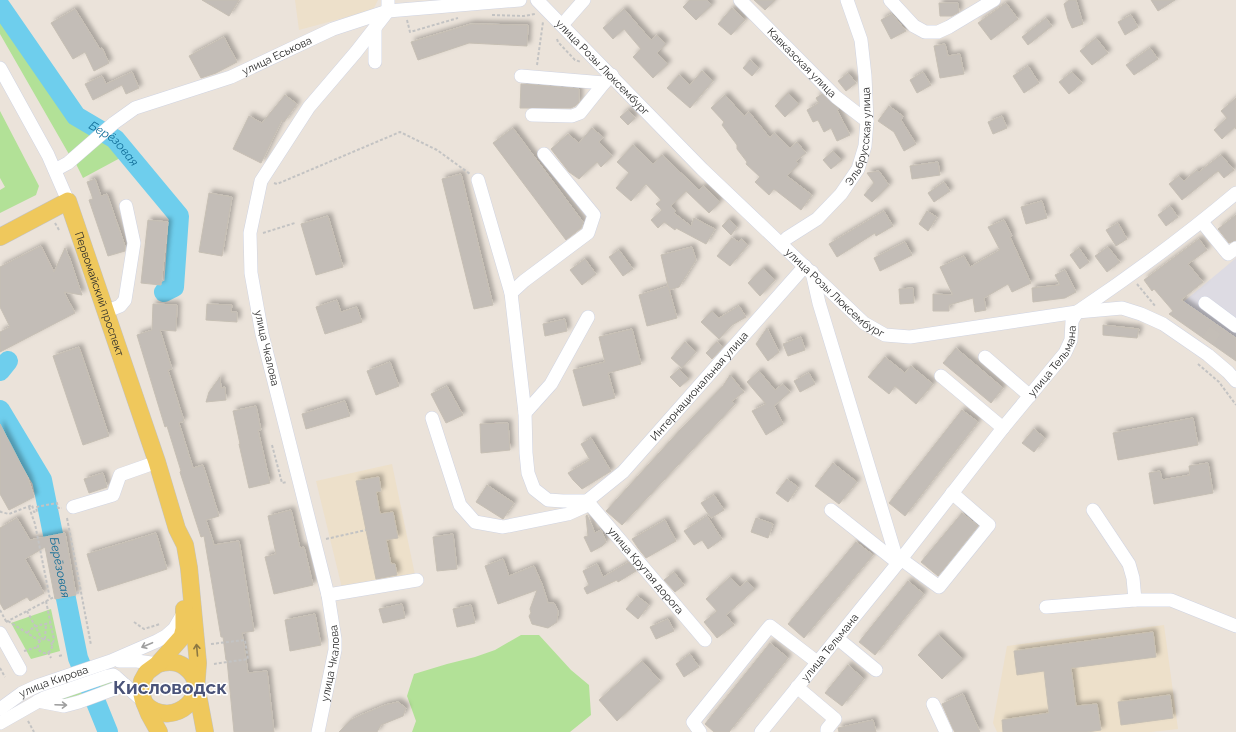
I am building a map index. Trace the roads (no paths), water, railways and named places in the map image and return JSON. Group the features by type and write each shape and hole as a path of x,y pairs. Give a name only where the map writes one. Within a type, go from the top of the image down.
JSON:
{"main road":[{"path":"0,237 68,201"},
{"name":"Первомайский проспект","path":"68,201 156,462 177,529 185,545 189,568 198,663 196,689 205,732"},
{"name":"Первомайский проспект","path":"159,732 149,714 141,690 142,681 147,672 158,664 178,642 183,633 185,610 177,547 177,529"},
{"path":"145,704 149,709 166,717 179,715 190,707 193,701 196,689 195,684 191,674 184,666 174,662 163,662 158,664"}],"street":[{"name":"улица Еськова","path":"55,170 68,163 114,122 135,108 231,76 333,29 388,6 520,0"},
{"path":"559,31 584,0"},
{"name":"Кавказская улица","path":"740,0 836,97 867,121"},
{"name":"Эльбрусская улица","path":"781,244 817,219 841,194 858,169 865,146 867,121 865,76 861,40 847,0"},
{"path":"890,0 914,26 925,32 938,32 994,0"},
{"name":"улица Розы Люксембург","path":"536,4 559,31 608,79 864,323 885,335 910,337 1077,312 1122,308 1141,314 1163,324 1205,346 1236,381"},
{"name":"улица Чкалова","path":"318,732 335,645 328,595 262,334 251,273 250,233 261,181 309,108 375,28 388,6"},
{"path":"375,28 376,62"},
{"name":"Первомайский проспект","path":"0,68 55,170 68,201"},
{"path":"520,76 608,79"},
{"path":"532,115 572,116 580,113 608,79"},
{"path":"510,293 588,233 594,215 544,154"},
{"path":"478,180 510,293 525,413 528,473 534,489 548,500 562,502 588,502"},
{"name":"улица Тельмана","path":"761,732 899,561 1003,428 1065,353 1070,340 1072,320 1077,312 1130,276 1202,222 1236,193"},
{"path":"105,312 120,306 125,300 134,243 126,206"},
{"path":"1202,222 1228,254 1236,248"},
{"path":"808,269 899,561"},
{"name":"Интернациональная улица","path":"432,418 460,505 475,522 503,527 568,514 588,502 623,472 808,269"},
{"path":"1205,303 1221,322 1236,326"},
{"path":"525,413 551,384 588,317"},
{"path":"985,357 1030,396"},
{"path":"941,376 1003,428"},
{"path":"70,512 113,495 120,475 156,462"},
{"path":"831,510 899,561 939,587 989,525 952,493"},
{"name":"улица Крутая дорога","path":"588,502 705,640"},
{"path":"1093,510 1129,564 1133,578 1135,600"},
{"path":"328,595 417,580"},
{"path":"1046,607 1135,600 1171,600 1236,626"},
{"path":"111,661 166,636 174,629 185,610"},
{"path":"700,732 693,722 770,626 818,662"},
{"path":"0,633 20,669"},
{"path":"837,638 876,670"},
{"path":"111,661 137,661 158,664"},
{"name":"улица Кирова","path":"0,723 38,701 77,686 100,672 111,661"},
{"path":"100,672 113,675 145,704"},
{"name":"улица Кирова","path":"0,709 22,694 48,681 72,674 100,672"},
{"path":"38,701 64,706 125,685"},
{"path":"797,687 835,719 827,729 828,732"},
{"path":"933,704 946,732"}],"waterway":[{"name":"Берёзовая","path":"0,6 76,116 115,139 179,216 174,287 164,292"},
{"name":"Берёзовая","path":"0,371 8,361"},
{"name":"Берёзовая","path":"0,410 42,480 78,658 108,732"}],"tunnel":[{"path":"1208,341 1218,326"}],"district":[{"name":"Кисловодск","path":"170,687"}]}
